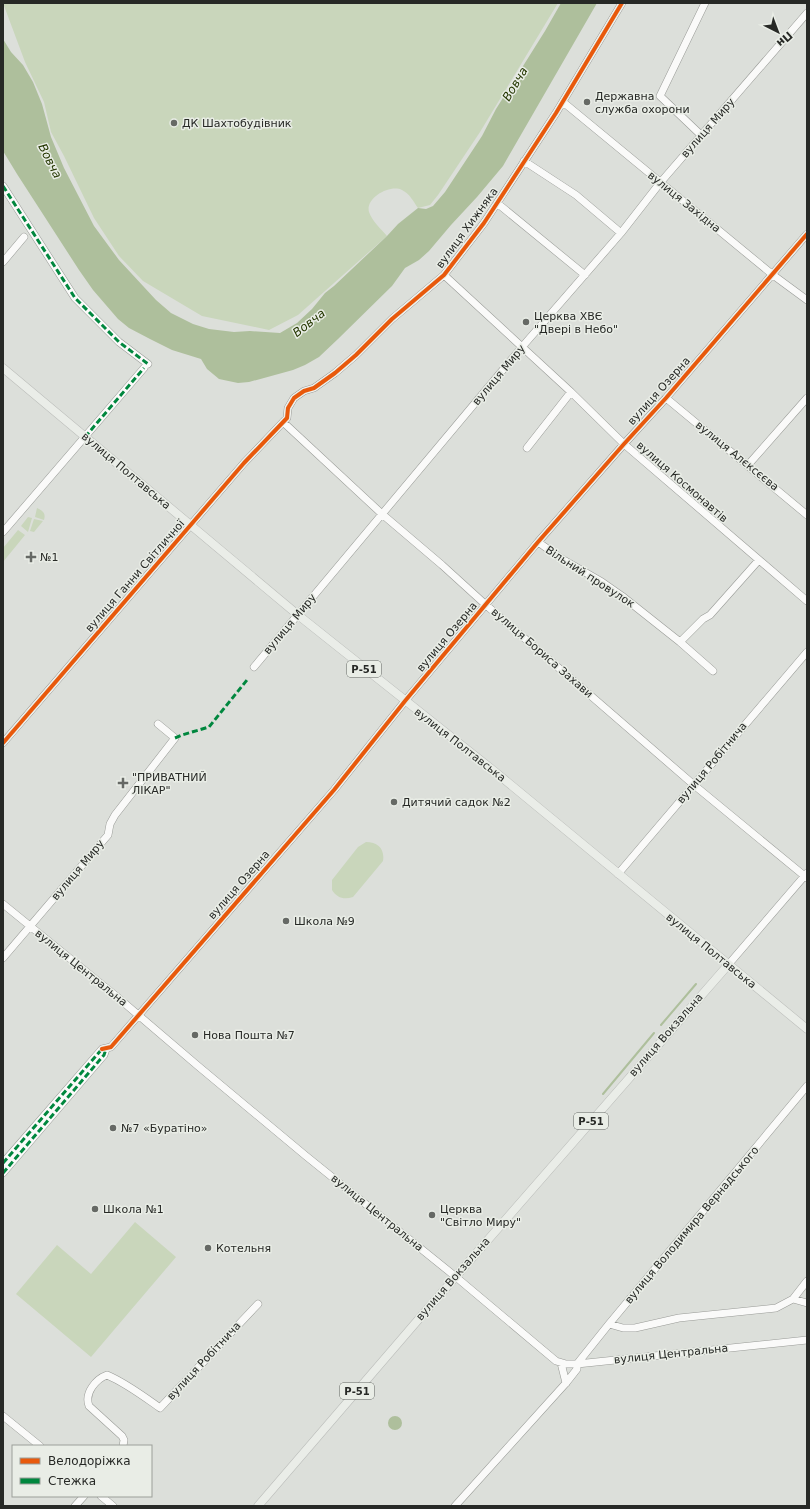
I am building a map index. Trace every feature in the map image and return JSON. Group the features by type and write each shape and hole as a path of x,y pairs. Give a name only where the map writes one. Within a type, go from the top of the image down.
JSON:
{"main road":[{"name":"вулиця Полтавська","path":"3,368 298,615 494,771 728,966 807,1029"},
{"name":"вулиця Вокзальна","path":"258,1506 728,966"}],"street":[{"name":"вулиця Хижняка","path":"283,422 287,418 288,408 294,398 304,391 314,388 356,356 392,319 444,275 484,223 563,102 622,3"},
{"path":"702,136 660,96 706,3"},
{"name":"вулиця Миру","path":"254,667 522,347 621,233 660,182 702,136 807,12"},
{"name":"вулиця Західна","path":"563,102 773,275 807,300"},
{"path":"524,161 576,195 621,233"},
{"path":"3,186 75,298 118,342 146,366 3,532"},
{"path":"497,203 585,275"},
{"name":"вулиця Озерна","path":"3,1163 104,1049 111,1047 334,790 405,701 538,542 666,398 807,234"},
{"path":"3,262 24,237"},
{"name":"вулиця Космонавтів","path":"444,275 571,392 624,444 758,561 807,601"},
{"path":"527,448 571,392"},
{"name":"вулиця Алєксєєва","path":"666,398 807,515"},
{"path":"748,465 807,398"},
{"name":"вулиця Бориса Захави","path":"283,422 382,514 486,605 694,785 806,876"},
{"name":"вулиця Ганни Світличної","path":"3,743 244,463 283,422"},
{"name":"Вільний провулок","path":"538,542 562,559 617,592 680,642 712,672"},
{"path":"680,642 703,619 710,615 758,561"},
{"name":"вулиця Робітнича","path":"618,874 807,652"},
{"name":"вулиця Миру","path":"3,958 108,835 110,824 115,816 175,738 158,724"},
{"name":"вулиця Вокзальна","path":"728,966 806,876"},
{"name":"вулиця Центральна","path":"3,904 306,1156 456,1277 546,1354 561,1363 577,1364 807,1340"},
{"name":"вулиця Озерна","path":"3,1173 104,1055 104,1049"},
{"name":"вулиця Володимира Вернадського","path":"455,1506 566,1383 577,1369 577,1364 609,1324 807,1086"},
{"path":"609,1324 623,1328 635,1328 679,1318 776,1308 793,1300 807,1281"},
{"path":"793,1300 807,1303"},
{"name":"вулиця Робітнича","path":"123,1445 124,1440 122,1436 89,1406 87,1400 88,1393 102,1377 108,1375 112,1377 134,1389 160,1408 258,1304"},
{"path":"561,1363 566,1383"},
{"path":"3,1416 39,1445"},
{"path":"75,1506 83,1497"},
{"path":"102,1497 112,1506"}],"shaded area":[{"path":"3,3 558,3 480,132 430,205 418,208 407,194 402,190 397,189 385,191 375,197 369,207 369,212 374,222 387,236 298,315 269,330 202,316 143,281 119,256 94,218 51,132 44,102 25,62"},
{"path":"37,508 44,512 44,520 35,517"},
{"path":"28,517 32,518 28,532 21,526"},
{"path":"34,519 43,521 34,532 30,531"},
{"path":"18,530 25,535 3,562 3,548"},
{"path":"366,842 374,843 380,847 383,853 383,861 353,897 338,897 332,890 332,880 358,847"},
{"path":"135,1222 176,1257 91,1357 16,1294 57,1245 91,1274"}],"water":[{"name":"Вовча","path":"561,3 597,3 503,166 429,251 419,260 405,268 392,286 319,357 293,370 249,382 238,383 219,379 207,369 201,359 172,350 129,328 118,319 93,290 79,270 3,151 3,39 11,52 23,65 33,82 42,104 51,137 64,168 94,226 119,260 156,300 171,313 193,324 209,329 234,332 250,331 280,333 297,323 312,309 325,293 398,224 418,208 426,209 433,206 445,192 482,136 496,109"},
{"path":"392,1416 398,1416 402,1420 402,1426 398,1430 392,1430 388,1426 388,1420"}],"waterway":[{"path":"661,1025 696,984"},
{"path":"603,1094 654,1033"}],"marked path":[{"path":"3,186 75,298 119,342 148,364"},
{"path":"85,437 144,368"},
{"path":"175,738 209,727 247,680"},
{"path":"3,1163 102,1049"},
{"path":"3,1173 104,1055 106,1049"}],"cycle path":[{"path":"3,743 244,463 287,418 288,408 294,398 304,391 314,388 335,373 356,355 392,319 444,275 484,223 556,113 622,3"},
{"path":"102,1049 111,1047 334,790 405,701 538,542 666,398 807,234"}],"place":[{"name":"Державна служба охорони","path":"587,102"},
{"name":"ДК Шахтобудівник","path":"174,123"},
{"name":"Церква ХВЄ \"Двері в Небо\"","path":"526,322"},
{"name":"№1","path":"31,557"},
{"name":"\"ПРИВАТНИЙ ЛІКАР\"","path":"123,783"},
{"name":"Дитячий садок №2","path":"394,802"},
{"name":"Школа №9","path":"286,921"},
{"name":"Нова Пошта №7","path":"195,1035"},
{"name":"№7 «Буратіно»","path":"113,1128"},
{"name":"Школа №1","path":"95,1209"},
{"name":"Церква \"Світло Миру\"","path":"432,1215"},
{"name":"Котельня","path":"208,1248"}]}
